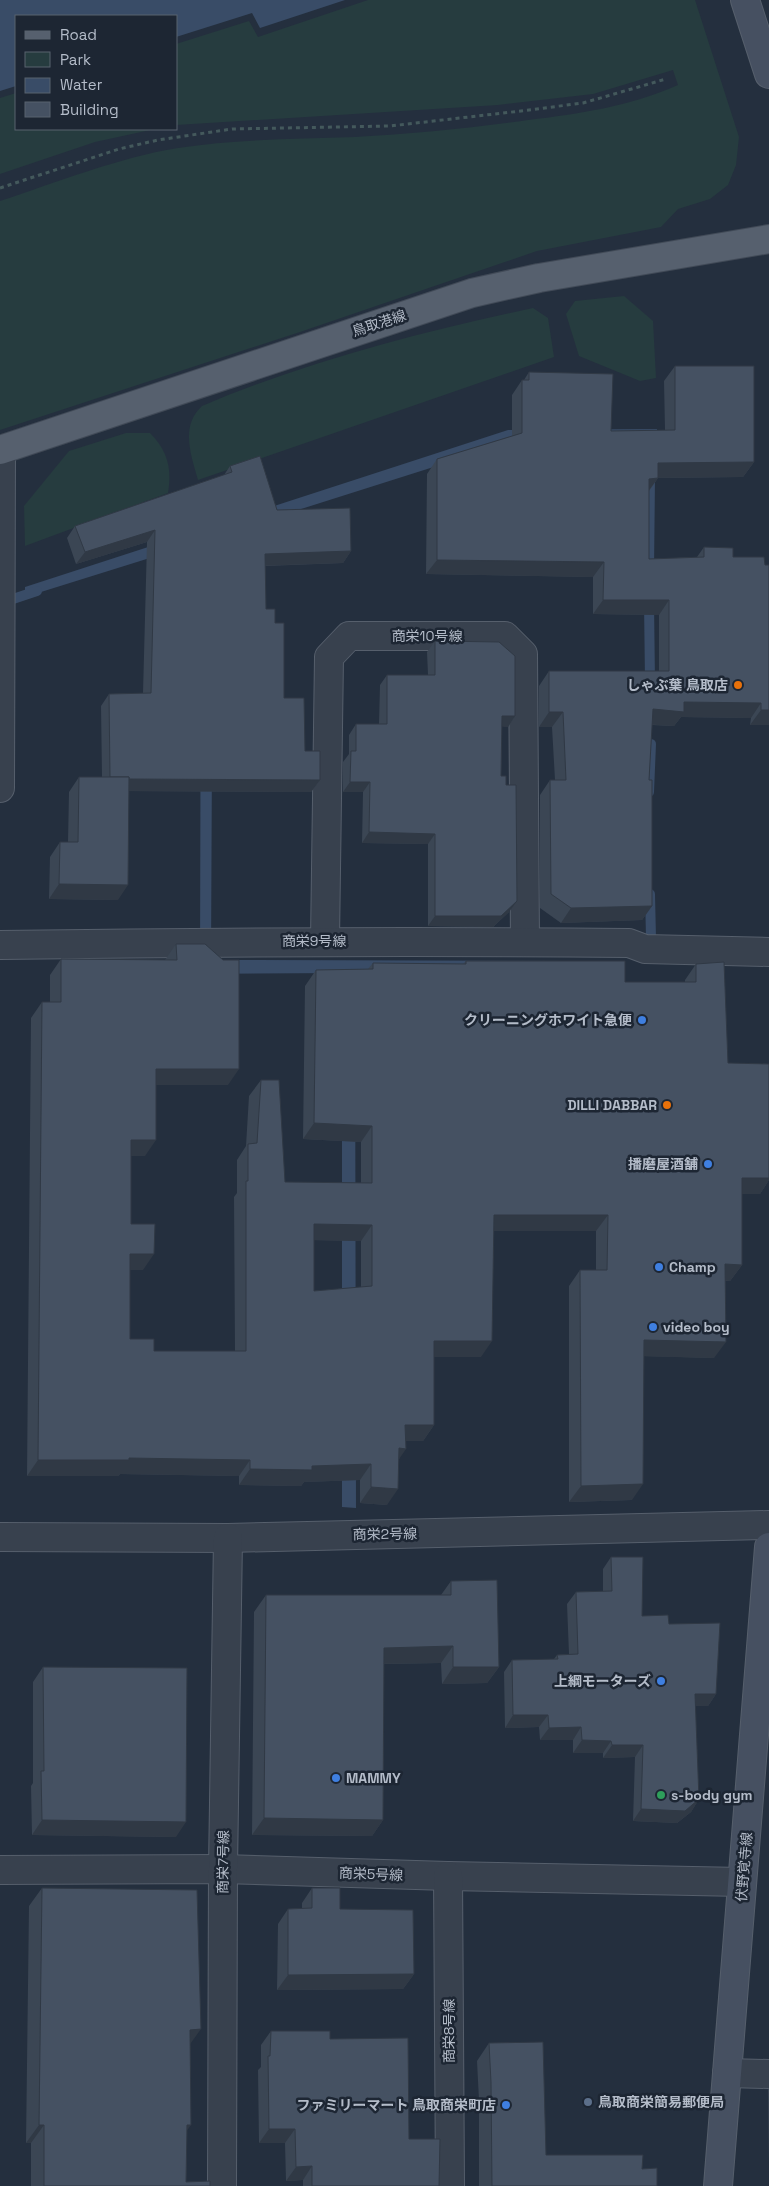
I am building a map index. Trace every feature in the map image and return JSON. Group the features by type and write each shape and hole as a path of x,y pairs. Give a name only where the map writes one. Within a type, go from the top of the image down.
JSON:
{"main road":[{"path":"745,0 769,74"},
{"name":"鳥取港線","path":"0,450 472,293 539,278 769,238"},
{"name":"伏野覚寺線","path":"718,2186 742,1882 766,1632 769,1547"}],"street":[{"path":"0,450 0,788"},
{"name":"商栄10号線","path":"325,940 329,657 349,636 505,636 523,654 525,942"},
{"name":"商栄9号線","path":"0,945 325,940 629,943 645,949 769,952"},
{"name":"商栄2号線","path":"0,1537 228,1538 769,1526"},
{"name":"商栄7号線","path":"222,2186 223,1869 228,1538"},
{"name":"商栄5号線","path":"0,1870 223,1869 742,1882"},
{"name":"商栄8号線","path":"448,1876 450,2186"},
{"path":"727,2074 769,2074"}],"path":[{"path":"0,188 119,149 158,140 232,129 390,126 521,111 583,103 666,79"}],"green space":[{"path":"368,0 695,0 739,137 736,165 728,185 710,199 678,209 661,227 537,251 300,332 0,430 0,201 110,164 178,148 244,141 398,134 507,123 566,115 623,104 678,85 673,70 593,94 498,105 178,125 178,43 249,21 258,37"},
{"path":"15,93 15,130 150,130 95,142 0,174 0,98"},
{"path":"624,296 653,321 656,378 640,381 579,356 566,314 575,301"},
{"path":"533,308 548,318 554,357 198,480 190,451 189,432 195,414 202,406 283,375 365,349"},
{"path":"126,433 150,433 161,447 169,468 168,493 25,546 24,506 69,451"}],"water":[{"path":"0,0 345,0 260,28 252,13 178,36 178,15 15,15 15,86 0,91"},
{"path":"657,429 656,440 512,442 213,537 211,962 217,960 569,961 355,972 356,1508 342,1507 342,973 200,974 201,542 25,597 25,587 508,430"}],"building":[{"path":"675,366 754,366 754,462 658,463 658,478 649,479 649,559 704,557 704,547 733,548 733,557 764,557 765,565 769,565 769,710 761,710 761,703 684,702 684,712 653,709 649,780 652,780 652,906 571,908 551,894 550,780 566,780 563,712 549,712 549,671 669,671 669,600 603,600 604,562 437,560 437,459 522,433 522,380 529,380 529,372 613,374 611,431 675,430"},
{"path":"260,456 277,510 350,508 351,551 265,554 266,609 275,609 275,623 284,623 284,698 304,698 305,751 320,751 320,780 129,779 129,777 110,777 109,694 151,693 155,530 85,552 75,526 232,472 230,466"},
{"path":"435,641 499,642 515,656 515,716 502,716 501,776 506,776 506,785 516,785 517,901 501,916 435,916 435,834 369,832 370,782 350,782 351,751 356,751 356,724 387,724 387,675 435,675"},
{"path":"79,777 129,777 128,885 59,884 60,842 78,842"},
{"path":"176,944 205,944 223,960 239,960 239,1069 156,1069 156,1140 131,1140 131,1224 155,1224 154,1254 130,1254 130,1339 154,1339 154,1351 246,1351 246,1181 248,1181 248,1144 257,1143 261,1080 279,1080 285,1182 372,1183 372,1126 314,1123 316,970 373,969 373,963 466,964 466,961 625,961 625,982 696,982 696,964 724,962 728,1063 769,1064 769,1178 742,1178 742,1265 725,1264 726,1342 644,1340 643,1484 581,1486 580,1270 607,1270 608,1215 494,1215 492,1341 434,1341 434,1425 405,1425 406,1449 399,1448 398,1489 371,1487 371,1464 312,1466 312,1470 250,1469 250,1460 129,1458 129,1460 38,1460 42,1002 61,1002 61,959 177,960","holes":["314,1224 372,1225 372,1286 314,1291"]},
{"path":"611,1557 643,1557 642,1616 668,1615 669,1624 720,1623 716,1694 695,1694 699,1799 685,1811 641,1809 643,1745 612,1745 611,1741 582,1740 581,1727 549,1728 548,1715 513,1715 512,1660 558,1659 557,1655 578,1654 576,1592 612,1591"},
{"path":"497,1580 499,1667 453,1667 453,1646 384,1648 383,1820 264,1818 266,1595 451,1595 451,1581"},
{"path":"43,1667 187,1668 186,1822 42,1820 41,1771 44,1771"},
{"path":"42,1888 197,1890 201,2029 190,2030 191,2125 187,2125 186,2182 210,2181 210,2186 44,2186 44,2125 39,2125"},
{"path":"312,1888 340,1888 340,1909 413,1910 414,1974 288,1975 288,1909 312,1908"},
{"path":"271,2031 330,2031 330,2039 408,2038 409,2139 440,2139 439,2186 312,2186 312,2166 296,2167 295,2129 269,2129 268,2056 270,2056"},
{"path":"543,2042 546,2155 643,2155 642,2169 657,2168 657,2186 492,2186 489,2043"}],"waterway":[{"path":"649,572 650,477"},
{"path":"1,603 37,591"},
{"path":"649,602 650,682"},
{"path":"649,792 651,744"},
{"path":"650,894 651,938"}],"place":[{"name":"しゃぶ葉 鳥取店","path":"738,685"},
{"name":"クリーニングホワイト急便","path":"642,1020"},
{"name":"DILLI DABBAR","path":"667,1105"},
{"name":"播磨屋酒舗","path":"708,1164"},
{"name":"Champ","path":"659,1267"},
{"name":"video boy","path":"653,1327"},
{"name":"上綱モーターズ","path":"661,1681"},
{"name":"MAMMY","path":"336,1778"},
{"name":"s-body gym","path":"661,1795"},
{"name":"鳥取商栄簡易郵便局","path":"588,2102"},
{"name":"ファミリーマート 鳥取商栄町店","path":"506,2105"}]}
